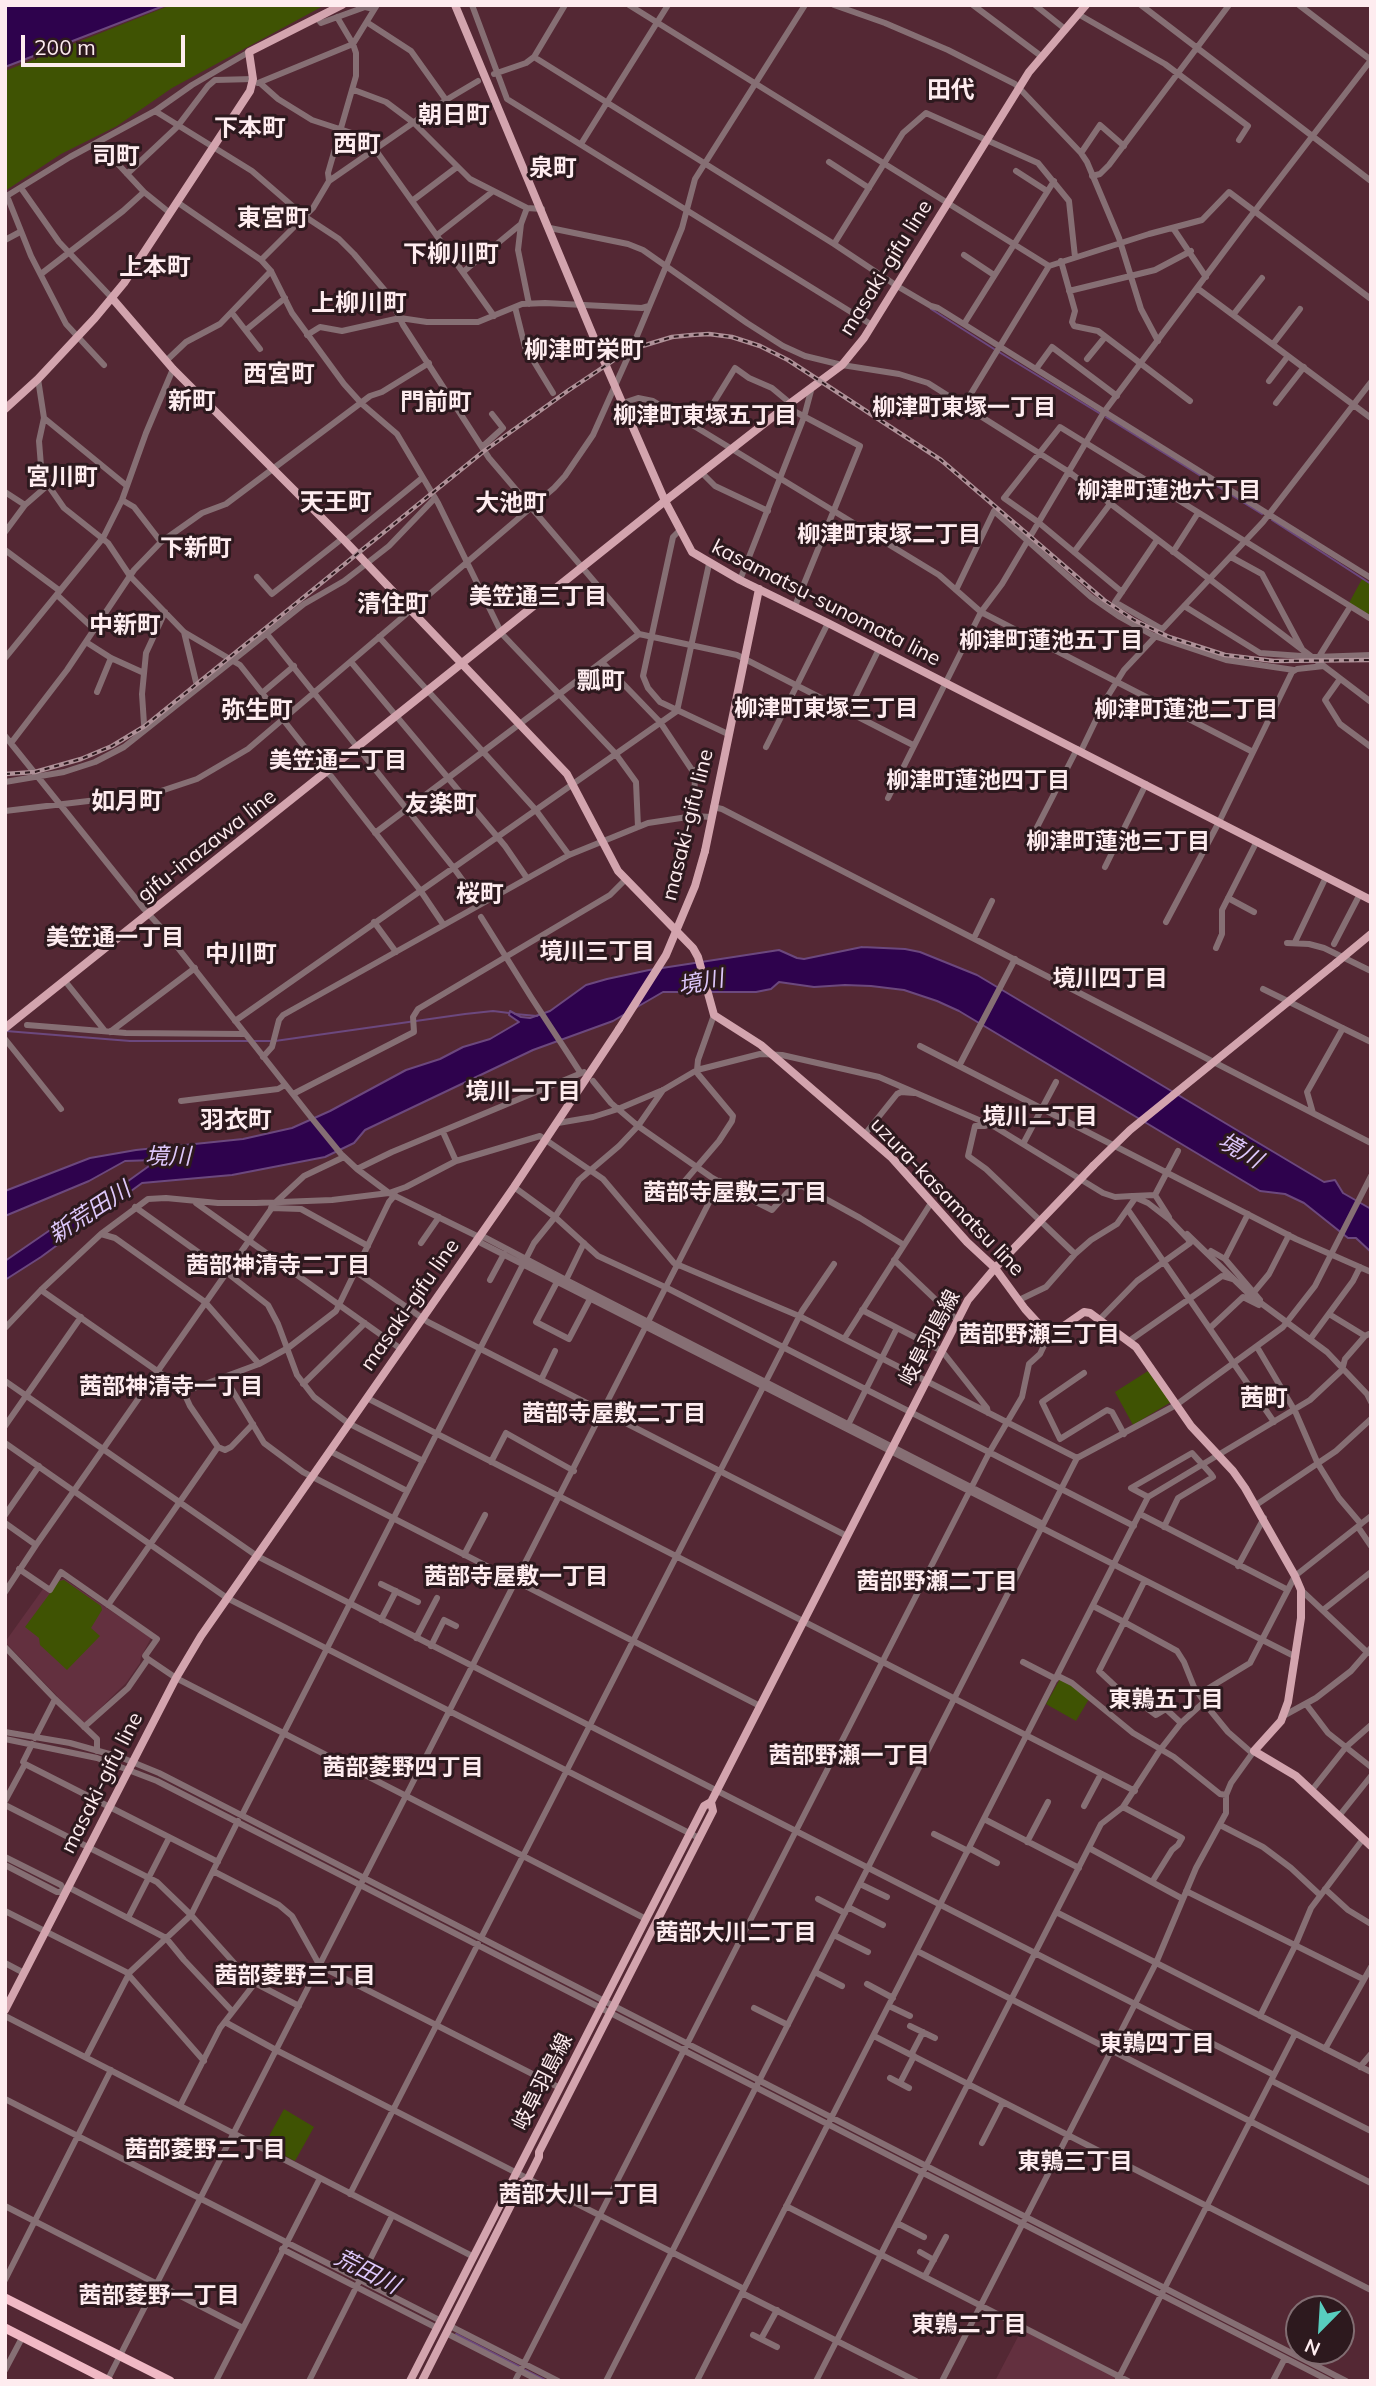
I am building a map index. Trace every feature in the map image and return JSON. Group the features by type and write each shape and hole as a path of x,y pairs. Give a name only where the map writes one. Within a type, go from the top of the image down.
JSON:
{"highway":[{"path":"5,2298 170,2381"},
{"path":"5,2328 108,2381"}],"main road":[{"path":"5,409 38,379 112,298 255,82 249,52 342,5"},
{"path":"455,5 666,501"},
{"name":"masaki-gifu line","path":"666,501 853,354 1018,87 1086,5"},
{"path":"112,298 173,369 344,539 573,782 610,860 625,880 693,948 703,971 714,1015"},
{"name":"kasamatsu-sunomata line","path":"666,501 692,552 709,564 828,622 1371,900"},
{"name":"gifu-inazawa line","path":"6,1027 666,501"},
{"name":"masaki-gifu line","path":"5,2010 176,1678 227,1598 558,1123 671,944 695,886 705,850 759,589"},
{"name":"岐阜羽島線","path":"410,2381 690,1833 704,1806 711,1802 717,1791 975,1291 1079,1179 1130,1130 1371,934"},
{"name":"uzura-kasamatsu line","path":"714,1015 769,1053 892,1158 967,1242 995,1268 1018,1300 1045,1331 1050,1333"},
{"path":"1050,1333 1084,1312 1100,1320 1136,1347 1191,1426 1233,1471 1264,1518 1296,1576 1301,1590 1301,1618 1285,1715 1253,1752 1296,1776 1371,1846"},
{"name":"岐阜羽島線","path":"422,2381 523,2183 528,2179 539,2152 713,1811 711,1802"}],"street":[{"path":"472,5 507,99 872,325"},
{"path":"496,73 526,63 534,57 565,5"},
{"path":"629,5 1049,266"},
{"path":"581,144 668,5"},
{"path":"634,343 682,228 695,179 805,5"},
{"path":"834,5 898,28 948,50 1018,87 1082,153 1121,243 1141,309 1158,341"},
{"path":"862,16 866,5"},
{"path":"973,5 1041,56"},
{"path":"984,13 990,5"},
{"path":"1035,5 1065,29"},
{"path":"1141,5 1371,181"},
{"path":"1092,176 1100,174 1124,146 1229,5"},
{"path":"888,798 981,612 1028,541 1104,412 1371,60 1299,5"},
{"path":"127,174 177,127 215,80 255,82 353,44 376,7 365,7 321,23 317,18"},
{"path":"1077,14 1179,73 1248,126 1240,140"},
{"path":"329,181 328,173 356,76 356,53 337,17"},
{"path":"368,23 411,51 446,100"},
{"path":"104,365 66,324 20,232 6,197 70,157 155,111 192,85 249,52"},
{"path":"534,57 835,244 897,286 964,324 1371,578"},
{"path":"261,260 313,208 329,181 478,81"},
{"path":"255,82 294,111 312,120 368,138 494,316"},
{"path":"354,90 386,102 414,123 470,179 527,208 542,209"},
{"path":"155,111 252,171 303,216 339,239 354,254 387,293 482,447 530,508 639,634 744,658 913,745"},
{"path":"835,244 903,133 926,113 1032,159 1069,201 1075,257"},
{"path":"1082,153 1100,125 1124,146"},
{"path":"100,142 144,192 170,213"},
{"path":"829,162 869,188"},
{"path":"412,201 457,167"},
{"path":"1016,171 1047,191"},
{"path":"964,324 1054,181"},
{"path":"21,188 69,253 112,298"},
{"path":"41,274 144,192"},
{"path":"437,235 492,192"},
{"path":"964,405 1049,266 1202,220 1228,192 1371,299"},
{"path":"177,202 261,260 271,271 307,335 362,404 397,433 435,498 502,634 615,753 636,782 638,827"},
{"path":"527,208 521,225 518,250 529,304"},
{"path":"463,272 521,225"},
{"path":"550,228 628,244 643,250 783,346 805,356 917,378 964,405 1069,472 1371,702"},
{"path":"1173,228 1206,277"},
{"path":"5,240 20,232"},
{"path":"1069,291 1154,270 1191,251"},
{"path":"964,255 994,275"},
{"path":"1061,261 1074,311 1074,326 1093,329 1190,401"},
{"path":"166,361 186,342 220,324 271,271"},
{"path":"1233,315 1262,278"},
{"path":"1197,288 1371,418"},
{"path":"246,330 285,298"},
{"path":"307,335 320,327 342,331 400,318 427,322 478,322 529,304 642,308 649,306"},
{"path":"516,307 525,347 553,393"},
{"path":"1273,345 1300,309"},
{"path":"232,313 260,349"},
{"path":"1087,359 1105,337"},
{"path":"1036,369 1052,347 1117,396"},
{"path":"1269,381 1288,356"},
{"path":"5,811 155,793 221,767 238,755 283,720 554,488 593,435 627,359"},
{"path":"11,743 95,630 130,576 161,542 202,513 226,504 370,396 382,392 429,363"},
{"path":"1276,403 1304,367"},
{"path":"698,428 734,368 772,388 789,404 790,409 860,446 795,606"},
{"path":"5,658 103,538 122,500 173,369"},
{"path":"38,379 44,418 39,451 41,466 48,485 64,508 103,538 130,576 184,632 234,661 375,833 443,924"},
{"path":"1031,839 1116,681 1133,658 1245,543 1371,382"},
{"path":"740,580 804,417 812,387"},
{"path":"623,403 638,398 647,399 939,575 981,612 1253,752"},
{"path":"482,447 503,428 492,414"},
{"path":"44,418 127,486"},
{"path":"1122,592 1038,522 1004,498 1060,427 1371,619"},
{"path":"702,473 715,486 768,511"},
{"path":"257,577 272,594 422,478"},
{"path":"5,532 25,505 48,485"},
{"path":"5,492 25,505"},
{"path":"5,782 39,777 85,765 124,747 304,604 344,581 366,564 388,546 435,498"},
{"path":"122,500 134,507 161,542"},
{"path":"1074,552 1110,504"},
{"path":"956,590 994,511 1090,597 1154,636 1226,660 1294,670 1324,666"},
{"path":"1173,552 1198,513"},
{"path":"679,531 673,537 643,676 648,688 660,702 728,734"},
{"path":"1157,540 1115,603 1162,629"},
{"path":"5,550 58,593 95,630"},
{"path":"1231,557 1262,574 1307,654"},
{"path":"235,1021 677,710 709,564"},
{"path":"1184,606 1260,653 1371,655"},
{"path":"1320,655 1350,607"},
{"path":"144,724 142,694 148,647 165,612"},
{"path":"766,747 828,622"},
{"path":"184,632 196,682"},
{"path":"267,634 480,904"},
{"path":"375,833 639,634"},
{"path":"379,637 535,810 569,855"},
{"path":"86,642 111,658 144,673"},
{"path":"848,712 879,649"},
{"path":"97,692 111,658"},
{"path":"351,662 497,836 527,878"},
{"path":"603,663 660,722 692,770 695,770 694,816"},
{"path":"262,694 294,666"},
{"path":"1166,922 1294,670"},
{"path":"1340,679 1325,700 1340,723 1371,747"},
{"path":"5,736 195,968 342,1156 392,1194 479,1237 484,1237 557,1282 648,1325"},
{"path":"1105,867 1146,785"},
{"path":"713,807 722,809 1371,1143"},
{"path":"263,1057 272,1047 279,1020 283,1015 569,855 648,823 694,816 711,817"},
{"path":"1216,948 1222,934 1222,910 1257,841"},
{"path":"1295,942 1326,877"},
{"path":"293,1094 414,1032 413,1017 418,1009 610,895 625,880"},
{"path":"1334,944 1360,894"},
{"path":"1228,898 1254,912"},
{"path":"974,939 992,901"},
{"path":"357,1169 391,1152 582,1072 481,917"},
{"path":"374,922 396,952"},
{"path":"1287,943 1324,948 1340,960 1371,971"},
{"path":"959,1066 1015,959"},
{"path":"107,1032 195,968"},
{"path":"65,981 107,1032"},
{"path":"1264,989 1371,1042"},
{"path":"678,1189 719,1141 733,1116 697,1070 714,1015"},
{"path":"27,1025 107,1032 245,1035"},
{"path":"1313,1113 1307,1092 1343,1028"},
{"path":"5,1039 61,1109"},
{"path":"920,1046 1289,1235 1371,1272"},
{"path":"558,1123 593,1117 618,1109 663,1090 697,1070 731,1059 769,1053 879,1077 918,1093 995,1127 1103,1193 1134,1197 1155,1195"},
{"path":"593,1081 618,1109 638,1126 696,1166 772,1210 787,1193 802,1186 904,1245"},
{"path":"1023,1144 1056,1082"},
{"path":"181,1101 285,1085"},
{"path":"86,2057 128,1975 191,1915 534,1243 579,1180 620,1146 663,1090"},
{"path":"865,1134 897,1094 918,1093"},
{"path":"995,1127 975,1126 968,1156 986,1169 1075,1254"},
{"path":"443,1132 456,1161"},
{"path":"273,1205 392,1194 456,1161 540,1136 603,1179 674,1263 799,1316 1077,1458"},
{"path":"1155,1195 1178,1151"},
{"path":"5,1592 7,1583 273,1205 303,1176 342,1156"},
{"path":"606,2381 1077,1458 1176,1405 1257,1347 1287,1321 1315,1286 1371,1176"},
{"path":"108,2381 720,1181"},
{"path":"514,1187 555,1217 598,1256 667,1288 1134,1526"},
{"path":"186,1391 259,1364 288,1348 336,1311 392,1194"},
{"path":"1155,1195 1170,1220 1190,1243 1225,1259 1254,1292 1259,1302"},
{"path":"1018,1300 1046,1287 1091,1240 1118,1224 1134,1197"},
{"path":"1134,1197 1148,1203 1170,1220 1209,1253 1259,1302 1311,1338 1369,1394 1371,1402"},
{"path":"5,1328 41,1290 102,1234 148,1199 273,1205 301,1209 368,1246"},
{"path":"195,1202 401,1349"},
{"path":"204,1210 218,1203"},
{"path":"844,1339 931,1203"},
{"path":"135,1207 226,1272 272,1311 297,1375 335,1415 423,1461"},
{"path":"1128,1210 1274,1422"},
{"path":"1225,1259 1248,1214"},
{"path":"422,1243 439,1217"},
{"path":"102,1234 115,1238 205,1302 259,1364"},
{"path":"1254,1292 1269,1274 1289,1235"},
{"path":"479,1237 481,1243 566,1280 1113,1566 1296,1657"},
{"path":"566,1280 584,1243"},
{"path":"1100,1320 1137,1281 1190,1243"},
{"path":"1209,1253 1222,1276 1234,1280"},
{"path":"490,1280 504,1254"},
{"path":"894,1260 958,1321"},
{"path":"350,2193 799,1316 834,1264"},
{"path":"1311,1338 1353,1281 1360,1266"},
{"path":"356,1272 422,1319 847,1536"},
{"path":"1129,1341 1222,1276"},
{"path":"557,1282 536,1322 569,1339 590,1298"},
{"path":"41,1290 186,1391"},
{"path":"1210,1328 1243,1297 1267,1308"},
{"path":"862,1310 942,1351 987,1408 988,1413"},
{"path":"700,2380 1148,1497 1217,1454 1295,1411 1342,1370 1345,1359 1369,1334 1329,1314"},
{"path":"5,1426 81,1317"},
{"path":"303,1384 365,1323"},
{"path":"847,1427 897,1328"},
{"path":"515,2381 989,1453 1023,1396 1029,1364 1040,1354 1050,1333"},
{"path":"1257,1347 1295,1411 1318,1464 1371,1546"},
{"path":"541,1380 555,1351"},
{"path":"1084,1373 1042,1402 1060,1438 1107,1410 1112,1412 1124,1434"},
{"path":"225,1378 264,1443 312,1477 760,1706"},
{"path":"5,1381 257,1556 1135,2004 1371,2131"},
{"path":"186,1391 190,1406 218,1447 225,1450 231,1447 253,1424"},
{"path":"367,1398 1135,1791"},
{"path":"1256,1506 1336,1451 1371,1419"},
{"path":"491,1462 506,1433 573,1471"},
{"path":"5,1443 227,1598 699,1838"},
{"path":"108,1605 218,1447"},
{"path":"330,1451 407,1491"},
{"path":"1148,1497 1131,1488 1192,1453 1213,1477 1178,1499 1164,1527"},
{"path":"5,1515 39,1466"},
{"path":"1140,1514 1287,1590"},
{"path":"464,1555 485,1515"},
{"path":"1199,1694 1250,1662 1296,1576 1371,1516"},
{"path":"1238,1566 1264,1518"},
{"path":"5,1523 36,1545"},
{"path":"19,1569 50,1590 61,1572 157,1639 145,1656 176,1678 646,1919"},
{"path":"1323,1610 1371,1572"},
{"path":"1144,1582 1099,1671 1130,1700 1136,1700 1156,1715 1166,1709 1181,1723"},
{"path":"381,1584 418,1602"},
{"path":"1285,1715 1306,1704 1351,1671 1370,1652 1301,1590"},
{"path":"381,1620 396,1591"},
{"path":"416,1638 437,1598"},
{"path":"942,2381 1156,1963 1186,1891 1226,1813 1226,1795 1231,1783 1253,1752 1228,1731 1204,1702 1177,1651 1093,1606"},
{"path":"431,1646 444,1620 456,1626"},
{"path":"5,1647 97,1739 97,1751"},
{"path":"84,1727 128,1688 148,1659"},
{"path":"1023,1662 1072,1683 1111,1716 1174,1757 1220,1794 1226,1795"},
{"path":"55,1699 5,1803 165,1889 244,1974 255,1983 299,2006"},
{"path":"817,2381 1101,1824 1123,1807 1160,1750 1181,1723 1204,1702"},
{"path":"1306,1704 1328,1733 1371,1767"},
{"path":"1312,1790 1346,1748 1371,1725"},
{"path":"5,1732 131,1765"},
{"path":"5,1739 70,1743 131,1765 157,1781 240,1818 603,2003 1024,2221 1346,2381"},
{"path":"25,1764 218,1862"},
{"path":"1084,1806 1101,1774"},
{"path":"1339,1816 1371,1776"},
{"path":"1027,1842 1048,1802"},
{"path":"1123,1807 1182,1838 1152,1882"},
{"path":"984,1819 1079,1868"},
{"path":"1220,1825 1263,1847 1371,1924"},
{"path":"934,1834 997,1863"},
{"path":"128,1918 169,1838"},
{"path":"1260,2016 1311,1908 1363,1839"},
{"path":"1089,1848 1183,1899"},
{"path":"5,1857 166,1938 232,2011"},
{"path":"5,1866 57,1892 67,1890"},
{"path":"213,1871 279,1905 292,1916 320,1966 560,2088"},
{"path":"860,1884 887,1897"},
{"path":"1186,1891 1363,1979"},
{"path":"818,1899 883,1925"},
{"path":"5,1911 128,1975 204,2061"},
{"path":"1056,1912 1371,2072"},
{"path":"834,1935 869,1952"},
{"path":"917,1951 1371,2183"},
{"path":"5,1963 24,1973"},
{"path":"1325,2049 1371,1967"},
{"path":"815,1972 842,1986"},
{"path":"180,2106 225,2022 255,1983"},
{"path":"867,1984 893,1998"},
{"path":"889,2006 910,2016"},
{"path":"754,2008 788,2025"},
{"path":"5,2016 474,2257"},
{"path":"225,2022 916,2381"},
{"path":"910,2026 935,2038"},
{"path":"900,2083 923,2032"},
{"path":"1118,2378 1295,2034"},
{"path":"873,2036 1371,2290"},
{"path":"1360,2067 1371,2054"},
{"path":"5,2280 111,2070"},
{"path":"890,2078 909,2088"},
{"path":"5,2099 286,2242 439,2325"},
{"path":"982,2143 1003,2102"},
{"path":"216,2381 320,2178"},
{"path":"5,2206 243,2328"},
{"path":"786,2206 1118,2378 1129,2381"},
{"path":"309,2381 392,2216"},
{"path":"897,2223 924,2237"},
{"path":"925,2276 946,2237"},
{"path":"282,2249 358,2283"},
{"path":"920,2252 934,2260"},
{"path":"1163,2291 1285,2358 1273,2381"},
{"path":"761,2339 776,2310"},
{"path":"448,2330 522,2367 558,2381"},
{"path":"753,2334 777,2347"},
{"path":"5,2370 23,2336"},
{"path":"1299,2365 1330,2381"},
{"path":"522,2367 540,2381"}],"shaded area":[{"path":"64,1579 151,1638 140,1663 126,1683 84,1724 5,1642 43,1589 49,1593 58,1581"},
{"path":"1022,2329 1115,2377 1114,2381 995,2381"}],"green space":[{"path":"171,5 325,5 172,88 117,126 61,154 5,191 5,71"},
{"path":"1362,579 1371,585 1371,616 1349,603"},
{"path":"1148,1371 1171,1402 1133,1425 1115,1392"},
{"path":"64,1580 101,1606 102,1610 91,1628 100,1636 67,1670 40,1645 39,1638 25,1627 59,1581"},
{"path":"1060,1679 1074,1686 1089,1699 1076,1721 1046,1704"},
{"path":"284,2109 314,2127 295,2161 264,2145"}],"water":[{"path":"5,5 166,5 5,67"},
{"path":"862,947 920,952 977,975 1324,1182 1335,1180 1343,1193 1371,1209 1371,1252 1356,1238 1348,1238 1304,1203 1285,1194 1260,1191 959,1011 904,990 845,985 814,987 779,982 771,989 756,992 663,992 613,1021 533,1050 365,1130 354,1143 325,1157 232,1175 142,1183 5,1280 5,1261 104,1193 117,1189 154,1160 125,1161 89,1181 5,1216 5,1191 90,1158 136,1150 243,1139 292,1128 406,1070 490,1039 519,1022 509,1015 510,1011 530,1018 550,1011 586,985 607,979 779,950 804,959"}],"waterway":[{"path":"931,309 994,349"},
{"path":"999,352 1099,413"},
{"path":"1106,417 1262,514"},
{"path":"1272,520 1371,584"},
{"path":"275,1041 465,1014 493,1011 509,1013"},
{"path":"515,1014 537,1016"},
{"path":"6,1031 130,1041 249,1041"},
{"path":"254,1041 270,1041"},
{"name":"荒田川","path":"456,2334 520,2367"},
{"name":"荒田川","path":"525,2370 547,2381"}],"tunnel":[{"path":"627,359 634,343"}],"railway":[{"path":"5,774 35,772 81,759 112,746 145,726 484,451 569,390 629,350 672,337 692,335 732,337 760,346 788,360 941,460 1104,600 1134,620 1169,637 1225,655 1274,661 1371,660"}],"district":[{"name":"田代","path":"951,91"},
{"name":"朝日町","path":"454,116"},
{"name":"下本町","path":"250,129"},
{"name":"西町","path":"357,145"},
{"name":"司町","path":"116,157"},
{"name":"泉町","path":"553,169"},
{"name":"東宮町","path":"273,219"},
{"name":"下柳川町","path":"451,255"},
{"name":"上本町","path":"155,268"},
{"name":"上柳川町","path":"359,304"},
{"name":"柳津町栄町","path":"584,351"},
{"name":"西宮町","path":"279,375"},
{"name":"新町","path":"192,402"},
{"name":"門前町","path":"436,403"},
{"name":"柳津町東塚一丁目","path":"964,408"},
{"name":"柳津町東塚五丁目","path":"705,416"},
{"name":"宮川町","path":"62,478"},
{"name":"柳津町蓮池六丁目","path":"1169,491"},
{"name":"天王町","path":"336,503"},
{"name":"大池町","path":"511,504"},
{"name":"柳津町東塚二丁目","path":"889,535"},
{"name":"下新町","path":"196,549"},
{"name":"美笠通三丁目","path":"538,597"},
{"name":"清住町","path":"393,605"},
{"name":"中新町","path":"125,626"},
{"name":"柳津町蓮池五丁目","path":"1051,641"},
{"name":"瓢町","path":"601,682"},
{"name":"柳津町東塚三丁目","path":"826,709"},
{"name":"柳津町蓮池二丁目","path":"1186,710"},
{"name":"弥生町","path":"257,711"},
{"name":"美笠通二丁目","path":"338,761"},
{"name":"柳津町蓮池四丁目","path":"978,781"},
{"name":"如月町","path":"127,802"},
{"name":"友楽町","path":"441,805"},
{"name":"柳津町蓮池三丁目","path":"1118,842"},
{"name":"桜町","path":"480,895"},
{"name":"美笠通一丁目","path":"115,938"},
{"name":"境川三丁目","path":"597,952"},
{"name":"中川町","path":"241,955"},
{"name":"境川四丁目","path":"1110,979"},
{"name":"境川一丁目","path":"523,1092"},
{"name":"境川二丁目","path":"1040,1117"},
{"name":"羽衣町","path":"236,1121"},
{"name":"茜部寺屋敷三丁目","path":"735,1193"},
{"name":"茜部神清寺二丁目","path":"278,1266"},
{"name":"茜部野瀬三丁目","path":"1039,1335"},
{"name":"茜部神清寺一丁目","path":"171,1387"},
{"name":"茜町","path":"1264,1399"},
{"name":"茜部寺屋敷二丁目","path":"614,1414"},
{"name":"茜部寺屋敷一丁目","path":"516,1577"},
{"name":"茜部野瀬二丁目","path":"937,1582"},
{"name":"東鶉五丁目","path":"1166,1700"},
{"name":"茜部野瀬一丁目","path":"849,1756"},
{"name":"茜部菱野四丁目","path":"403,1768"},
{"name":"茜部大川二丁目","path":"736,1933"},
{"name":"茜部菱野三丁目","path":"295,1976"},
{"name":"東鶉四丁目","path":"1157,2044"},
{"name":"茜部菱野二丁目","path":"205,2150"},
{"name":"東鶉三丁目","path":"1075,2162"},
{"name":"茜部大川一丁目","path":"579,2195"},
{"name":"茜部菱野一丁目","path":"159,2296"},
{"name":"東鶉二丁目","path":"969,2325"}],"water label":[{"name":"境川","path":"701,983"},
{"name":"境川","path":"1240,1151"},
{"name":"境川","path":"168,1157"},
{"name":"新荒田川","path":"90,1213"}]}
